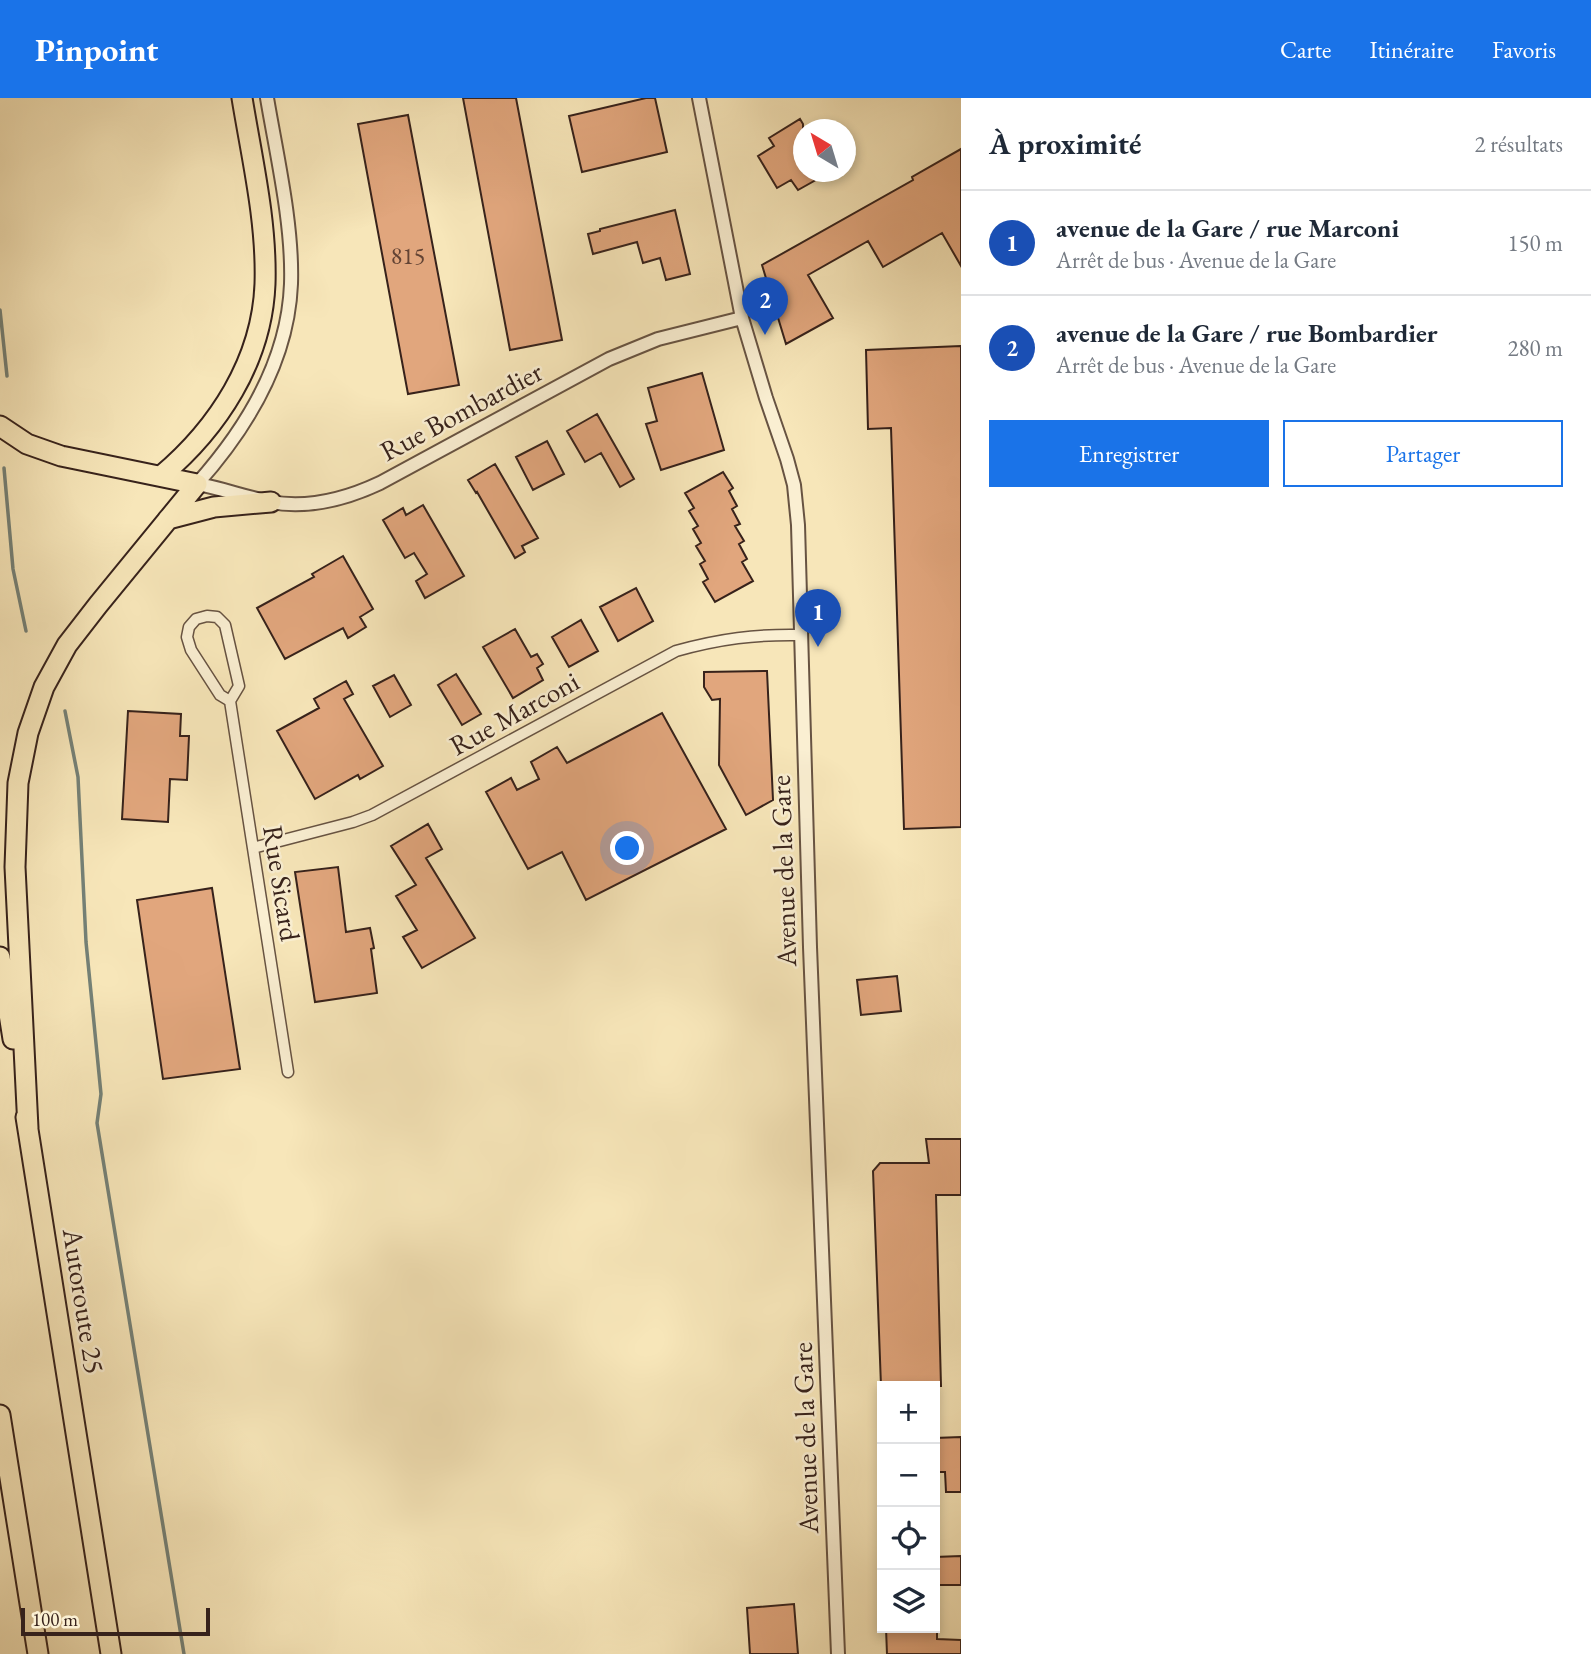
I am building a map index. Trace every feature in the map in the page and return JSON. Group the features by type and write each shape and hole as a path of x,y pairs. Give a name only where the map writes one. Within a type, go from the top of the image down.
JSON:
{"highway":[{"path":"161,477 184,457 224,408 240,380 261,319 265,282 264,241 242,98"},
{"path":"0,426 27,444 48,452 197,484 67,645 44,687 28,733 18,783 15,867 28,1128"},
{"path":"168,519 214,506 271,502"},
{"name":"Autoroute 25","path":"0,957 111,1654"},
{"path":"0,1415 38,1654"}],"street":[{"path":"197,484 225,450 262,391 281,347 288,314 291,283 289,236 267,98"},
{"name":"Avenue de la Gare","path":"699,98 742,318 788,459 798,525 810,947 838,1654"},
{"name":"Rue Bombardier","path":"197,484 271,502 297,504 358,493 609,359 658,339 742,318"},
{"name":"Rue Sicard","path":"230,701 220,695 191,650 187,637 189,627 207,615 217,618 225,625 239,686 230,701 288,1072"},
{"name":"Rue Marconi","path":"253,848 372,815 676,651 717,640 770,634 801,635"}],"building":[{"path":"463,98 516,98 562,340 510,350"},
{"path":"655,98 667,152 582,172 569,116"},
{"path":"408,115 459,385 408,394 358,124"},
{"path":"793,123 793,182 812,182 798,190 791,180 777,188 758,156 774,146 769,138"},
{"path":"961,149 961,266 942,233 883,267 868,241 808,275 833,318 786,344 762,265 913,180 912,177"},
{"path":"675,210 690,274 666,280 660,258 643,263 637,242 593,254 588,234"},
{"path":"961,346 961,827 904,829 891,428 868,429 866,350"},
{"path":"702,373 724,450 661,470 646,424 657,421 648,388"},
{"path":"597,414 634,479 620,487 601,453 585,462 567,431"},
{"path":"547,441 564,474 533,490 516,457"},
{"path":"495,464 538,538 522,546 525,552 515,558 468,480"},
{"path":"723,472 733,488 729,491 737,506 732,509 740,524 735,526 744,541 739,544 747,559 742,562 753,581 715,602 703,582 708,579 700,564 705,561 696,546 701,543 693,529 698,526 689,511 694,508 685,493"},
{"path":"423,505 464,576 425,598 416,581 427,574 414,553 405,558 383,520 403,508 406,515"},
{"path":"343,556 373,609 360,617 366,627 348,638 343,628 285,659 257,608 314,577 312,574"},
{"path":"636,588 653,621 618,641 600,607"},
{"path":"581,620 598,651 569,667 552,637"},
{"path":"515,629 531,657 537,654 543,664 537,668 543,680 513,698 483,647"},
{"path":"767,671 773,800 746,815 719,765 720,699 712,700 704,687 704,672"},
{"path":"456,674 481,714 462,725 438,685"},
{"path":"394,675 411,705 390,717 373,686"},
{"path":"346,681 353,694 344,699 383,766 360,779 358,775 315,799 277,731 319,708 314,699"},
{"path":"128,711 181,714 180,736 189,736 187,780 170,779 168,822 122,819"},
{"path":"662,713 726,829 586,900 562,852 528,869 486,792 511,778 517,790 539,779 531,762 557,747 567,763"},
{"path":"428,824 442,849 426,858 475,938 422,968 403,937 417,930 396,896 416,885 391,846"},
{"path":"338,867 346,932 370,928 377,993 315,1002 295,872"},
{"path":"212,888 240,1069 163,1079 137,900"},
{"path":"897,976 901,1011 861,1015 857,980"},
{"path":"926,1139 961,1139 961,1195 936,1195 941,1386 940,1381 881,1381 873,1171 880,1163 929,1163"},
{"path":"961,1437 961,1492 946,1492 945,1472 940,1472 940,1438"},
{"path":"961,1556 961,1585 940,1585 940,1557"},
{"path":"794,1604 798,1654 750,1654 747,1608"},
{"path":"886,1633 937,1633 937,1639 961,1640 961,1654 887,1654"}],"waterway":[{"path":"0,310 7,376"},
{"path":"4,468 13,569 26,631"},
{"path":"65,711 78,777 86,942 101,1094 97,1123 184,1654"}],"place":[{"name":"avenue de la Gare / rue Bombardier","path":"765,335"},
{"name":"avenue de la Gare / rue Marconi","path":"818,647"}]}
